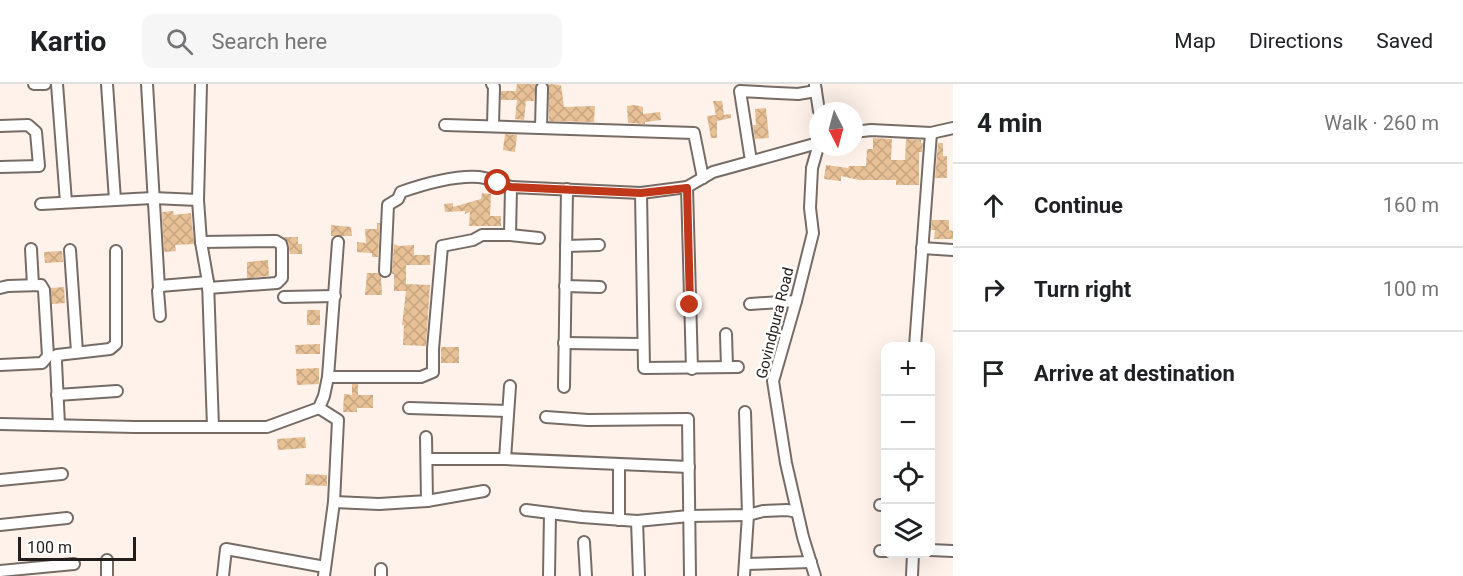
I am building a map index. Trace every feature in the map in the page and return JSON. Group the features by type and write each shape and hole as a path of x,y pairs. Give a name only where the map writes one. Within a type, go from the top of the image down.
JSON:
{"street":[{"path":"34,84 45,84"},
{"path":"57,84 66,202"},
{"path":"107,84 115,200"},
{"path":"147,84 160,316"},
{"path":"201,84 198,200 201,242 208,285 213,427"},
{"path":"492,84 494,87 493,125"},
{"path":"751,160 740,91 798,94 815,87 818,102"},
{"path":"541,127 542,88"},
{"path":"0,126 28,125 36,132 39,166 0,167"},
{"path":"446,125 694,133 703,178"},
{"path":"863,131 930,133 953,128"},
{"path":"915,342 930,133"},
{"path":"385,271 388,205 398,199 401,192 418,186 480,177 511,187 641,193 687,188 713,172 751,160 809,147"},
{"name":"Govindpura Road","path":"815,156 812,168 810,208 813,233 773,381 786,463 815,576"},
{"path":"510,235 511,187"},
{"path":"687,188 692,369"},
{"path":"564,387 567,189"},
{"path":"641,193 644,368 733,367 726,334"},
{"path":"41,204 153,198 198,200"},
{"path":"328,377 421,377 433,372 442,246 473,240 482,235 539,238"},
{"path":"159,288 162,285 277,283 282,278 282,248 276,241 201,242"},
{"path":"0,424 267,427 319,408 328,377 338,242"},
{"path":"566,246 599,245"},
{"path":"922,248 953,250"},
{"path":"31,249 33,285"},
{"path":"70,250 77,352"},
{"path":"59,425 57,354 110,349 116,344 116,251"},
{"path":"0,288 41,285 44,290 48,356 42,363 0,364"},
{"path":"565,286 600,287"},
{"path":"284,297 335,296"},
{"path":"750,303 796,301"},
{"path":"564,343 642,344"},
{"path":"505,459 510,386"},
{"path":"57,394 117,391"},
{"path":"222,576 226,549 324,571 334,502 338,420 319,408"},
{"path":"409,408 508,411"},
{"path":"744,576 748,515 745,412"},
{"path":"546,417 588,420 688,419 690,576"},
{"path":"426,437 426,501"},
{"path":"427,459 505,459 689,467"},
{"path":"619,465 619,520"},
{"path":"0,480 62,474"},
{"path":"334,502 380,504 426,501 484,491"},
{"path":"526,510 637,521 689,516 748,515 763,511 797,512"},
{"path":"549,576 550,513"},
{"path":"0,525 67,518"},
{"path":"637,521 639,576"},
{"path":"584,542 586,576"},
{"path":"935,550 953,551"},
{"path":"912,576 913,558"},
{"path":"106,576 107,560"},
{"path":"745,564 811,562"},
{"path":"0,571 74,564"}],"building":[{"path":"517,84 536,84 534,101 526,101 524,120 515,119 517,100 501,100 501,91 516,91"},
{"path":"548,84 561,85 564,107 595,106 594,122 549,121"},
{"path":"713,101 722,101 724,115 731,114 731,118 717,121 717,138 711,138 707,116 716,115"},
{"path":"627,106 643,107 643,114 660,112 661,120 645,122 645,124 628,123"},
{"path":"766,108 769,138 755,139 753,125 756,125 755,109"},
{"path":"505,134 517,135 515,152 503,150"},
{"path":"873,138 892,139 891,160 905,160 906,139 921,140 923,143 922,152 919,152 919,185 896,185 896,180 859,180 841,176 841,181 824,179 826,165 848,168 849,166 866,166 867,149 873,149"},
{"path":"938,143 943,143 943,156 947,156 947,178 935,178"},
{"path":"482,193 491,194 490,216 501,216 501,226 469,226 470,212 465,214 465,211 445,212 444,204 453,203 453,207 481,199"},
{"path":"173,211 174,215 191,213 194,244 175,245 176,251 164,252 162,212"},
{"path":"932,220 949,220 949,230 953,231 953,239 934,239 935,230 931,230"},
{"path":"377,223 380,223 378,257 372,257 372,253 357,252 357,242 366,243 365,229 377,229"},
{"path":"331,225 351,227 352,236 331,236"},
{"path":"284,237 298,237 298,244 302,244 302,254 290,254 288,242"},
{"path":"394,244 414,245 414,255 430,255 430,265 406,265 406,284 430,285 426,346 403,345 404,325 402,325 406,291 394,291 394,274 392,274"},
{"path":"62,251 63,262 45,263 44,252"},
{"path":"268,260 269,276 247,278 247,262"},
{"path":"367,273 378,273 381,277 382,295 365,295"},
{"path":"64,287 65,303 52,304 51,288"},
{"path":"307,310 320,310 320,325 307,325"},
{"path":"320,344 320,354 296,354 295,345"},
{"path":"441,347 459,347 459,363 441,363"},
{"path":"319,368 319,384 297,385 296,369"},
{"path":"352,384 358,384 358,395 373,395 373,408 357,408 357,412 343,412 344,394 352,395"},
{"path":"305,437 306,448 278,450 277,439"},
{"path":"306,474 327,475 327,486 305,485"}],"route":[{"path":"498,183 511,187 641,193 687,188 690,305"}]}
